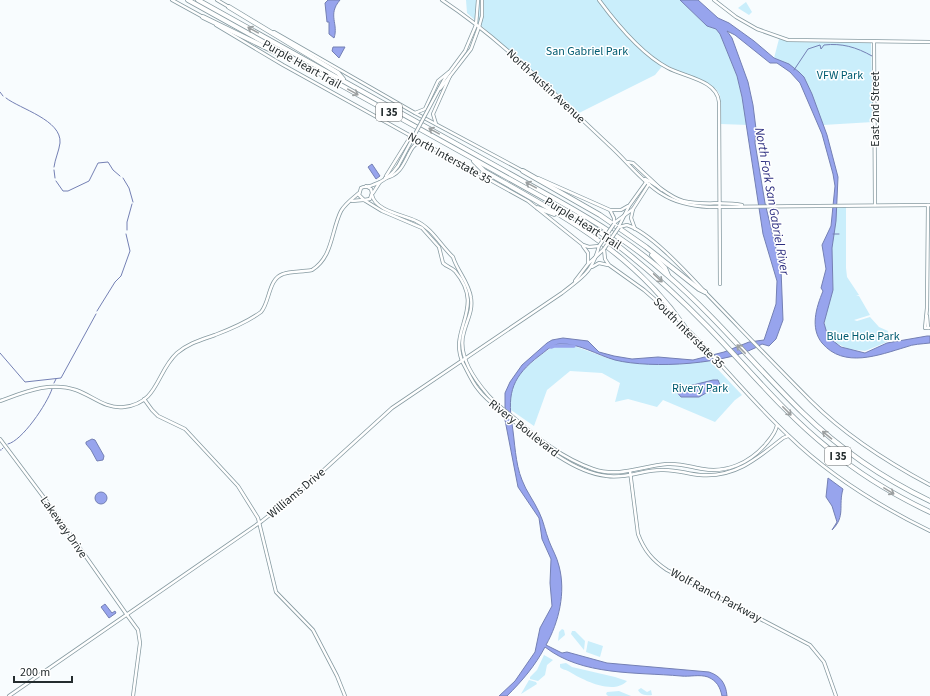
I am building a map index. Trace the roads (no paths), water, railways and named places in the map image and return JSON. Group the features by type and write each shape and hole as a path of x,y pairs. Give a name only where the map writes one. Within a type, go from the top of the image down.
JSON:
{"highway":[{"name":"Purple Heart Trail","path":"188,0 578,217 628,252 649,270 706,326 802,426 842,459 884,487 930,512"},
{"name":"Purple Heart Trail","path":"198,0 597,222 632,246 668,275 804,414 845,449 889,479 930,501"},
{"path":"229,7 338,73 348,83"},
{"path":"203,17 302,66 306,66"},
{"path":"471,157 484,171 550,208 589,233 619,255 640,273 685,327"},
{"path":"523,171 582,204 646,247 699,289 705,292"},
{"path":"538,208 557,215 589,233"},
{"path":"646,247 665,268 668,275"}],"street":[{"name":"North Interstate 35","path":"172,0 283,65 538,208 583,245"},
{"name":"North Interstate 35","path":"217,0 415,113 523,171 610,210"},
{"name":"North Austin Avenue","path":"442,0 476,25 522,63 647,182 664,196 698,207 929,205"},
{"path":"351,201 368,200 380,182 398,166 428,113 440,87 465,51 476,25 478,0"},
{"path":"415,113 426,109 438,81 450,72 471,49 482,16 482,0"},
{"path":"599,0 620,26 660,63 715,90 719,102 720,284"},
{"path":"714,0 745,22 766,33 788,40 930,42"},
{"name":"East 2nd Street","path":"874,42 875,205"},
{"path":"436,124 433,114 450,72"},
{"path":"426,109 427,113 433,114"},
{"path":"385,178 410,135"},
{"path":"408,140 414,141 415,144"},
{"path":"385,178 392,178 399,172 415,144 421,142"},
{"path":"627,162 633,163 666,194"},
{"path":"0,401 34,389 53,386 76,390 113,407 128,406 144,399 154,390 167,365 182,349 259,314 265,306 274,282 280,275 312,270 316,267 327,254 342,210 358,193 360,188 380,182"},
{"name":"North Austin Avenue","path":"647,182 666,194 685,201 719,206"},
{"name":"Williams Drive","path":"9,696 259,523 304,488 383,415 562,293 575,281 588,264 604,249 619,227 629,206 647,182"},
{"name":"Williams Drive","path":"575,281 584,276 592,267 598,246 614,224 632,209 647,182"},
{"path":"358,193 364,200 382,211 422,228 439,247 444,264 449,266 454,262 453,257 448,254 426,226 374,202 371,189 366,186"},
{"path":"928,328 929,205"},
{"path":"614,224 614,218 610,210 621,210 629,206"},
{"path":"632,209 631,218 636,229"},
{"path":"619,227 627,225 636,229 678,264 812,402 849,434 891,463 930,485"},
{"path":"583,245 594,248 598,246"},
{"path":"583,245 588,253 588,264"},
{"path":"604,249 605,259 609,265"},
{"path":"442,258 448,254"},
{"name":"Rivery Boulevard","path":"454,262 466,282 471,296 471,314 462,338 462,348 466,359 479,383 488,395 554,454 588,471 612,477 661,470 700,475 729,473 754,462 784,437 788,436"},
{"path":"592,267 599,264 609,265"},
{"name":"South Interstate 35","path":"609,265 644,290 685,327 788,436 820,464 858,491 901,517 930,531"},
{"name":"Rivery Boulevard","path":"449,266 462,282 468,301 468,313 459,338 462,361 479,390 502,411 553,449 590,468 609,473 671,464 707,470 732,467 746,461 758,452 775,431 777,424"},
{"path":"144,399 158,416 185,429 232,478 249,503 259,523 276,592 313,630 337,676 344,696"},
{"name":"Lakeway Drive","path":"0,439 51,507 138,630 140,643 133,696"},
{"name":"Wolf Ranch Parkway","path":"630,471 638,534 650,556 667,570 810,645 824,662 836,696"}],"water":[{"path":"328,0 340,0 334,10 334,38 329,34 329,22 327,22 325,3"},
{"path":"680,0 698,0 718,18 729,23 774,58 789,64 804,77 812,94 827,135 838,177 836,221 832,248 833,290 824,323 828,337 841,347 865,353 887,343 927,336 930,336 930,343 912,345 873,356 851,358 841,356 831,351 818,337 815,318 823,291 821,288 826,269 822,245 831,226 835,186 822,134 800,83 790,72 777,63 770,63 735,35 727,31 732,38 748,82 753,105 756,129 755,143 765,203 781,269 783,320 776,339 769,346 762,344 731,357 711,361 669,364 630,363 608,358 574,345 557,344 546,350 523,371 514,386 510,403 518,467 522,480 541,516 549,541 556,556 561,576 562,586 558,617 546,645 562,653 567,652 607,663 709,672 720,678 727,696 722,696 718,685 714,680 708,677 628,673 592,668 560,656 545,647 533,667 513,690 507,696 499,696 515,681 535,652 540,628 552,606 550,583 551,559 542,539 539,518 518,487 505,420 505,393 510,382 522,365 547,343 552,340 563,338 588,341 599,352 614,356 632,359 658,357 693,360 724,352 749,342 764,340 776,304 777,281 763,234 742,97 737,76 720,34 716,29 707,26"},
{"path":"333,47 345,47 339,58 332,51"},
{"path":"372,164 380,176 376,179 368,167"},
{"path":"718,380 720,385 699,397 681,397 676,391 677,389"},
{"path":"92,439 95,440 104,456 103,460 97,461 86,444 86,442"},
{"path":"828,478 843,489 839,520 832,530 837,522 832,506 826,497"},
{"path":"99,492 103,492 107,498 103,504 99,504 95,500 95,496"},
{"path":"105,604 112,613 115,611 116,613 109,618 101,607"}],"waterway":[{"path":"794,70 808,49 820,45 821,49 824,45 849,46 872,56"},
{"path":"0,92 3,96"},
{"path":"6,98 39,116 54,128 59,135 60,143 54,167"},
{"path":"56,181 63,191 68,191 89,181 98,163 108,162 113,170 120,176"},
{"path":"54,170 55,178"},
{"path":"123,178 129,188 133,202"},
{"path":"127,230 127,222 132,204"},
{"path":"97,311 115,282 121,276 130,251 126,234"},
{"path":"833,234 839,234"},
{"path":"0,353 25,382 61,378 96,314"},
{"name":"North Fork San Gabriel River","path":"551,347 574,346"},
{"path":"54,383 56,379"},
{"path":"8,444 14,441 27,429 40,412 52,389"}],"park label":[{"name":"San Gabriel Park","path":"587,51"},
{"name":"VFW Park","path":"840,75"},
{"name":"Blue Hole Park","path":"863,336"},
{"name":"Rivery Park","path":"700,388"}]}
